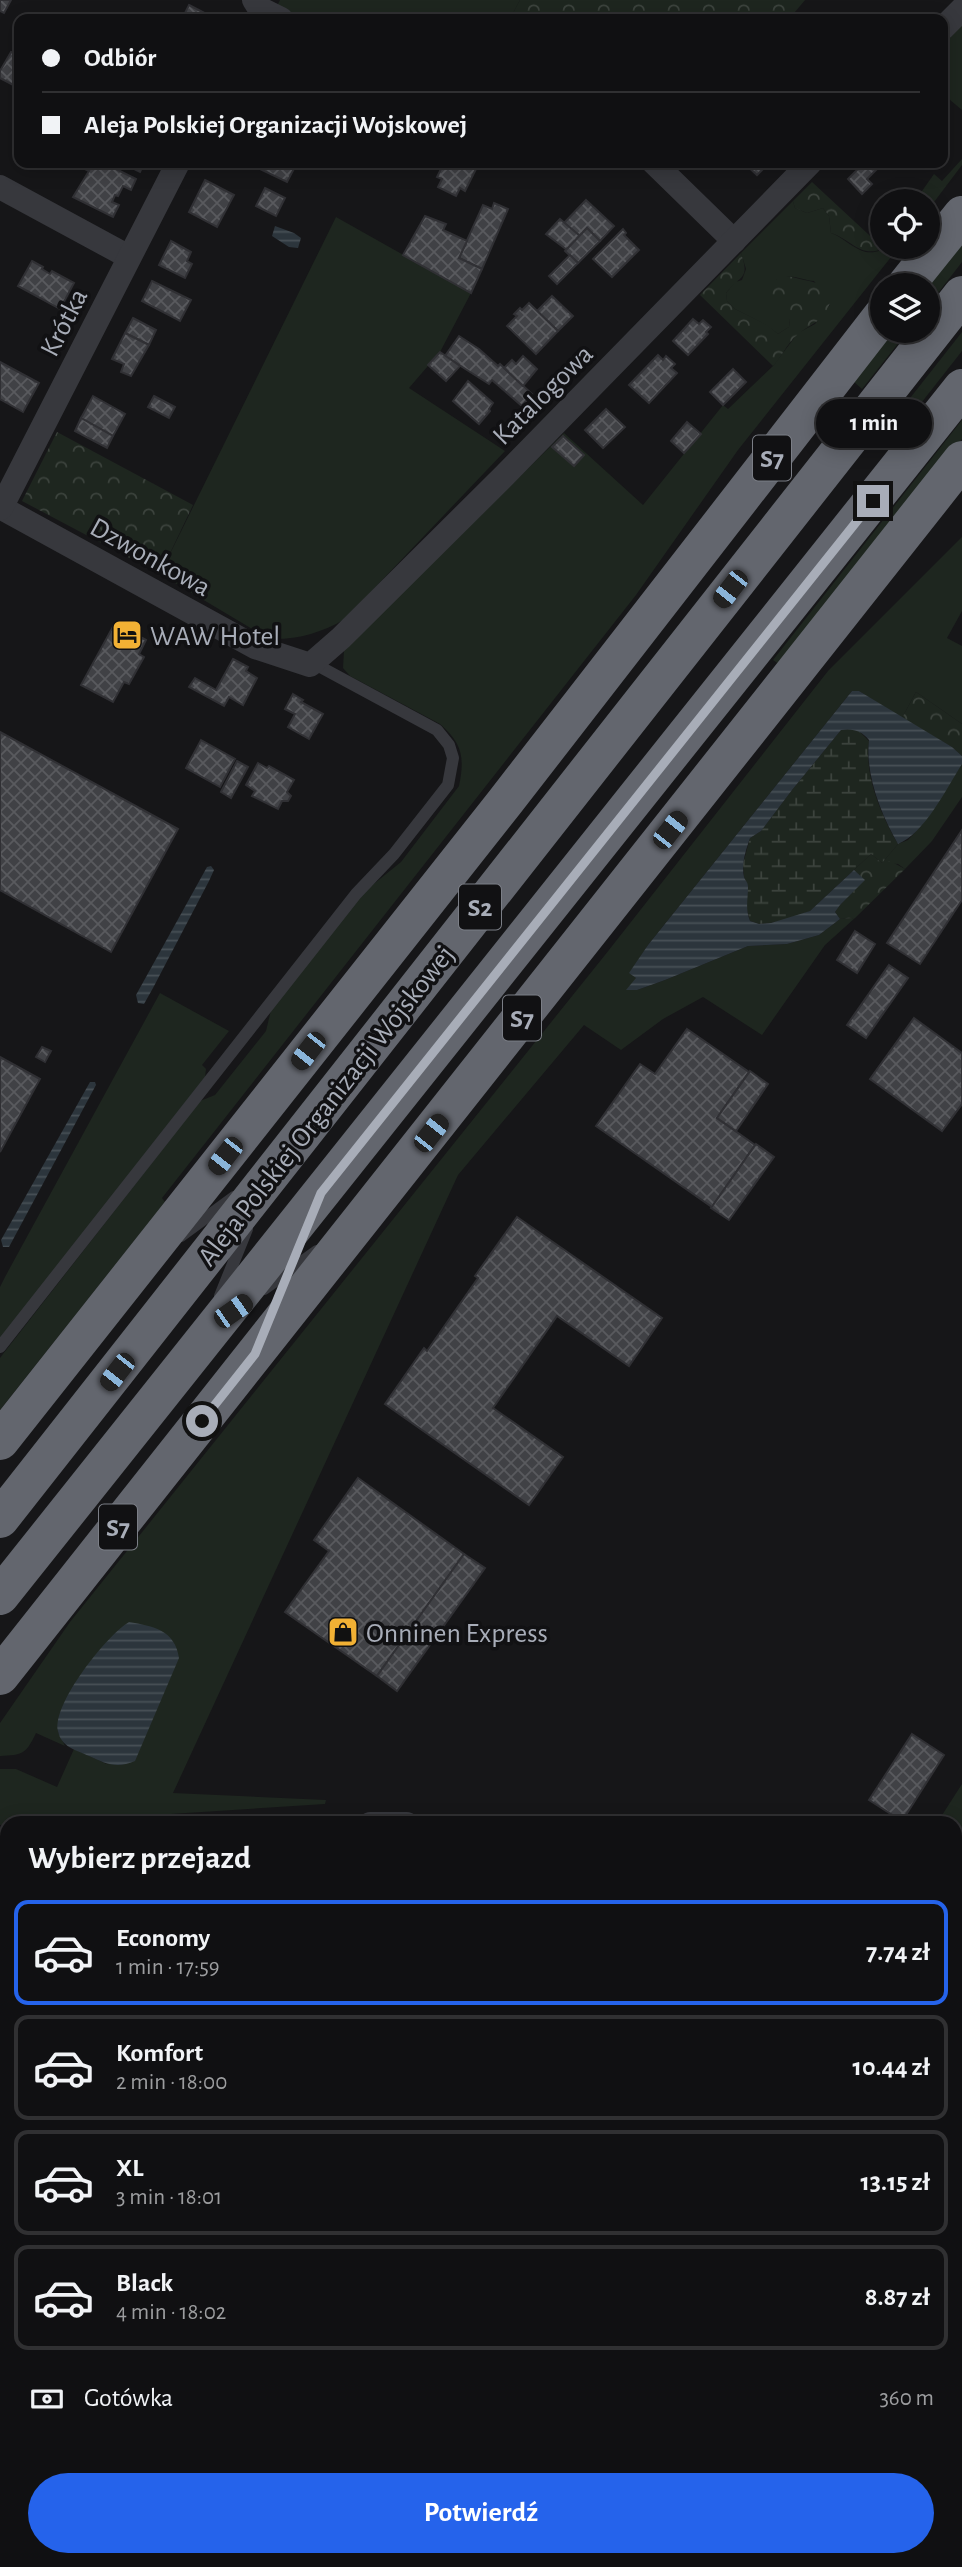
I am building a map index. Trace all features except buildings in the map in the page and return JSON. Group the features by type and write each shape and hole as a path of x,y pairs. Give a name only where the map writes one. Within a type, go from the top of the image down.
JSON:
{"highway":[{"path":"916,273 962,215"},
{"name":"Aleja Polskiej Organizacji Wojskowej","path":"0,1520 189,1291 273,1172 962,295"},
{"name":"S7","path":"0,1441 513,792 870,331"},
{"name":"Aleja Polskiej Organizacji Wojskowej","path":"0,1596 209,1331 306,1224 962,388"},
{"name":"S7","path":"0,1676 962,460"}],"street":[{"path":"948,23 962,9"},
{"name":"Krótka","path":"1,508 175,168"},
{"path":"659,168 734,241"},
{"name":"Katalogowa","path":"313,663 494,485 805,168"},
{"path":"0,187 129,257"},
{"name":"Dzwonkowa","path":"1,508 255,647 305,665 313,663"}],"lane":[{"path":"0,1347 356,894 394,853 448,785 453,758 449,745 437,730 313,663"},
{"path":"189,1291 197,1244 243,1134"},
{"path":"136,1269 273,1172"},
{"path":"209,1331 234,1262 273,1172"},
{"path":"209,1331 362,1219"},
{"path":"268,1239 306,1224"},
{"path":"255,1354 306,1224"},
{"path":"189,1291 257,1247"}],"green space":[{"path":"280,0 520,0 513,14 293,14 277,6"},
{"path":"520,0 805,0 793,14 513,14"},
{"path":"962,19 962,110 948,98 948,34"},
{"path":"962,159 962,165 940,194 940,189 923,189 934,174 942,181"},
{"path":"812,182 870,236 870,251 831,233 829,216 823,208 807,213 795,208 793,201"},
{"path":"793,201 795,208 807,213 823,208 829,216 831,233 852,246 870,252 870,259 889,259 878,273 870,273 870,284 738,450 636,595 162,1198 165,1202 0,1410 0,1358 200,1101 215,1095 266,1031 271,1010 365,891 401,862 459,786 462,767 460,751 453,738 440,724 350,676 343,668 344,650 564,433 643,505 723,405 728,409 773,366 798,333 815,324 830,305 814,281 790,277 776,280 790,320 789,327 778,334 735,309 727,301 726,293 735,282 742,280 746,269 741,253"},
{"path":"336,217 471,293 440,352 409,388 505,451 345,619 308,635 269,639 160,574"},
{"path":"962,243 962,262 940,290 939,273"},
{"path":"741,253 744,273 726,293 727,301 735,309 767,325 778,334 789,327 790,320 776,309 770,288 777,279 789,276 816,283 827,289 832,296 822,317 793,339 773,366 700,295"},
{"path":"962,332 962,351 907,421 896,416"},
{"path":"883,343 898,343 862,389 853,381"},
{"path":"962,420 962,439 783,667 773,660"},
{"path":"57,432 193,505 160,574 22,501"},
{"path":"962,537 962,611 947,638 962,646 962,724 916,692 902,718 859,691 852,691 648,945 630,973 636,978 637,990 748,946 787,944 819,935 840,919 855,918 825,945 762,1035 703,997 663,1019 621,1050 584,1025 458,1175 173,1793 326,1800 325,1804 139,1816 0,1816 0,1769 16,1769 57,1787 74,1749 109,1765 58,1732 65,1746 36,1733 23,1752 0,1756 0,1723 70,1622 605,955 828,671"},
{"path":"916,692 962,724 962,756 952,747 902,718"},
{"path":"841,730 859,731 869,741 871,781 898,844 882,863 871,854 810,911 771,923 759,924 750,921 745,902 748,886 743,864 750,838 761,831"},
{"path":"962,764 962,797 932,841 905,869 898,864 882,863 898,844 908,840 921,826"},
{"path":"871,854 882,863 890,861 905,869 855,918 840,919 835,912 864,880 854,870"},
{"path":"160,993 229,1031 202,1065 206,1069 205,1077 0,1339 0,1287"},
{"path":"962,1784 962,1816 941,1816"}],"shaded area":[{"path":"275,226 301,238 298,248 289,247 272,236"},
{"path":"852,691 859,691 952,747 962,756 962,764 926,820 898,844 872,780 869,740 857,731 841,730 761,831 750,838 743,867 748,885 748,916 750,921 759,924 810,911 854,870 865,880 835,912 840,919 819,935 787,944 748,946 665,980 637,990 626,990 636,978 629,973 648,945"},
{"path":"211,866 214,870 209,881 153,988 144,1004 138,1003 136,995 207,867"},
{"path":"90,1082 95,1082 96,1085 9,1247 3,1247 1,1240"},
{"path":"129,1622 146,1625 168,1635 179,1658 135,1761 123,1765 101,1761 70,1747 62,1741 58,1731 58,1719 63,1704 83,1671 119,1629"}],"place":[{"name":"WAW Hotel","path":"127,635"},
{"name":"Onninen Express","path":"343,1632"}],"route":[{"path":"202,1421 255,1354 321,1193 873,501"}]}
